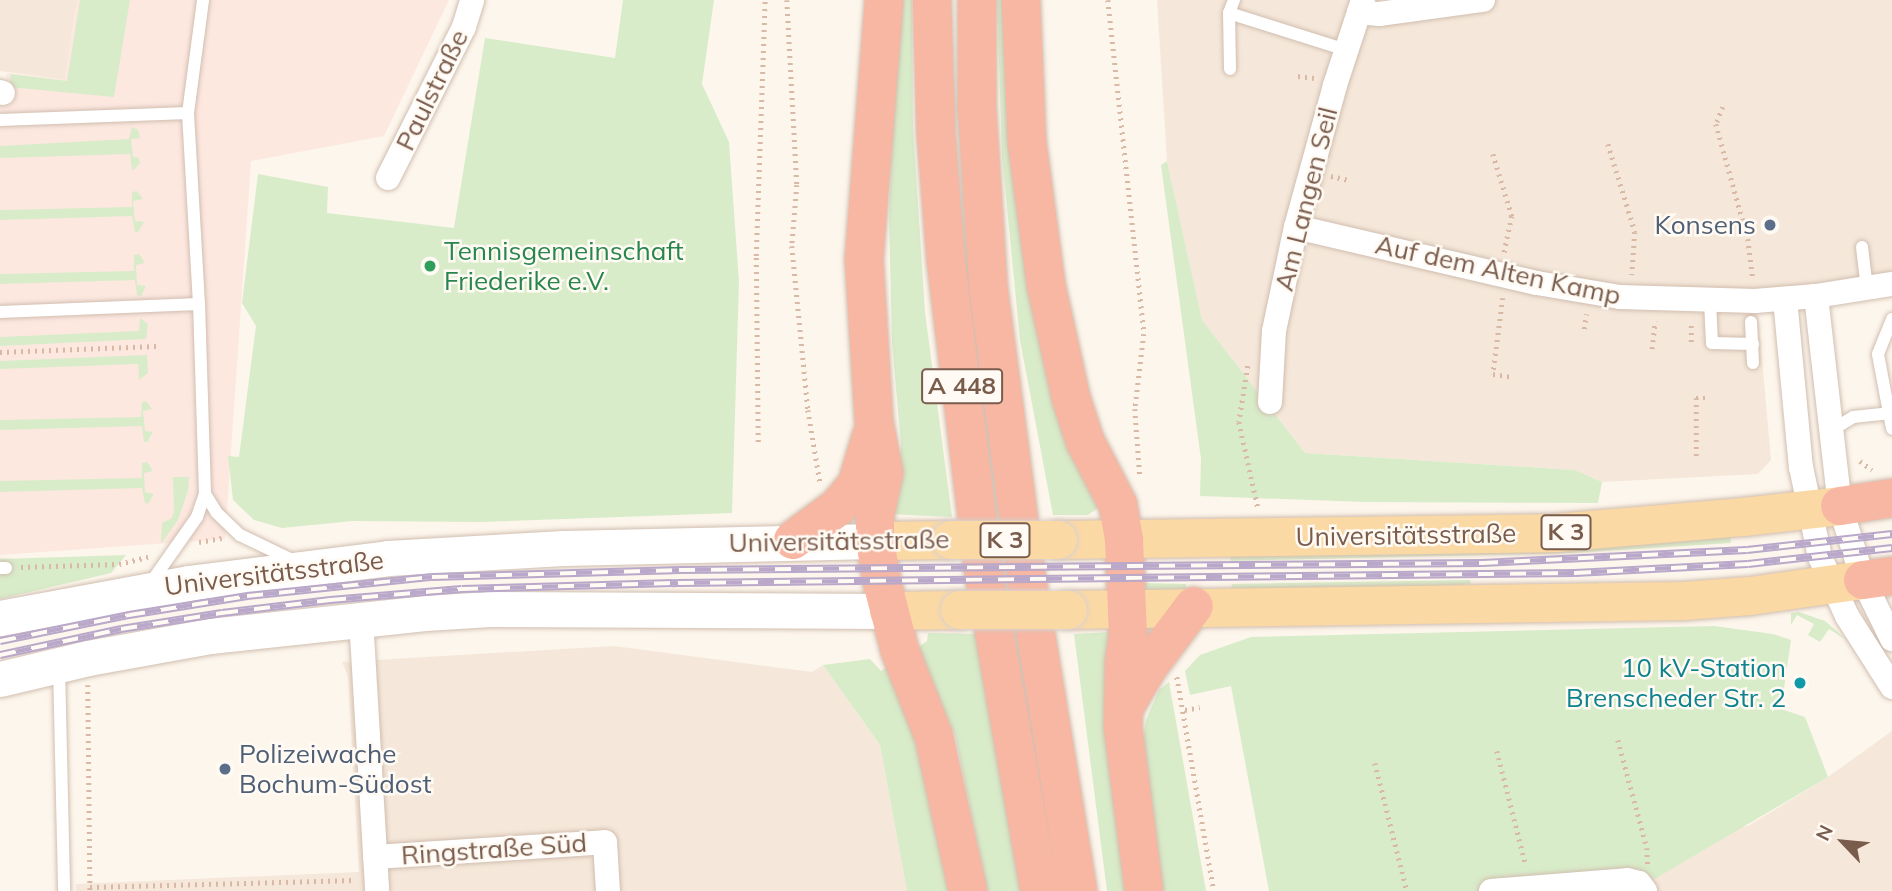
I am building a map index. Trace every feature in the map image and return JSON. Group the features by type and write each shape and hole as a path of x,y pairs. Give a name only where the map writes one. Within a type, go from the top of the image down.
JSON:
{"highway":[{"path":"884,0 864,259 874,422 884,473 876,515 875,541 889,611 934,737 968,891"},
{"name":"A 448","path":"932,0 936,134 946,261 984,575 1040,891"},
{"name":"A 448","path":"977,0 977,108 988,285 1026,574 1078,891"},
{"path":"1021,0 1027,142 1048,297 1071,398 1085,441 1118,505 1124,540 1127,607 1123,727 1144,891"},
{"path":"793,540 838,507 857,484 864,468 874,422"},
{"name":"Universitätsstraße","path":"1824,508 1892,498"},
{"path":"1124,708 1148,667 1194,606"}],"main road":[{"name":"Universitätsstraße","path":"0,618 145,590 304,566 536,550 793,540 1124,540 1556,533 1824,508"},
{"name":"Universitätsstraße","path":"0,679 210,636 361,618 490,609 1068,610 1194,606 1684,601 1750,596 1862,580"}],"street":[{"name":"Paulstraße","path":"388,177 464,27 472,0"},
{"path":"1361,6 1380,14 1483,0"},
{"name":"Am Langen Seil","path":"1270,402 1274,331 1296,227 1361,6"},
{"name":"Auf dem Alten Kamp","path":"1296,227 1572,290 1631,297 1710,301 1753,312 1785,299 1892,284"},
{"path":"1816,296 1830,431 1820,557 1862,580 1892,687"},
{"path":"1785,299 1799,450 1824,508 1892,639"},
{"path":"361,618 376,876"},
{"name":"Ringstraße Süd","path":"376,876 605,842 608,891"},
{"path":"1491,891 1615,880 1642,887"}],"lane":[{"path":"145,590 197,517 205,494 199,304 188,113 203,0"},
{"path":"1230,69 1229,13 1234,0"},
{"path":"1229,13 1346,50"},
{"path":"0,120 188,113"},
{"path":"1862,247 1867,289"},
{"path":"1710,301 1712,343 1754,344"},
{"path":"0,312 199,304"},
{"path":"1753,312 1753,363"},
{"path":"1892,319 1878,354 1892,429"},
{"path":"1830,431 1853,417 1889,413"},
{"path":"205,494 217,513 240,535 304,566"},
{"path":"64,891 73,662"}],"path":[{"path":"758,443 756,256 765,0"},
{"path":"787,0 797,185 792,246 796,306 821,491"},
{"path":"1108,0 1144,334 1135,409 1140,477"},
{"path":"1298,76 1314,78"},
{"path":"1723,107 1716,124 1748,239 1753,312"},
{"path":"1608,144 1635,232 1631,297"},
{"path":"1493,154 1512,216 1493,374 1513,377"},
{"path":"1330,176 1349,180"},
{"path":"1584,329 1586,313"},
{"path":"1652,349 1655,320"},
{"path":"1690,342 1691,321"},
{"path":"0,352 157,346"},
{"path":"1250,356 1239,422 1258,500"},
{"path":"1696,456 1696,398 1704,398"},
{"path":"179,545 240,535"},
{"path":"3,568 120,564"},
{"path":"73,662 90,889 376,876"},
{"path":"1177,676 1185,710 1214,891"},
{"path":"1185,710 1200,707"},
{"path":"1618,740 1647,848 1648,870 1642,887"},
{"path":"1497,751 1532,888"},
{"path":"1375,763 1407,891"}],"shaded area":[{"path":"0,0 77,0 65,80 0,71"},
{"path":"77,0 449,0 384,136 251,161 225,539 0,555 0,104 3,104 7,73 65,80"},
{"path":"1157,0 1892,0 1892,273 1756,291 1771,460 1758,474 1602,482 1575,470 1305,453 1202,320 1167,161"},
{"path":"614,646 812,672 823,665 880,745 907,891 76,891 76,884 359,872 348,676 342,662"},
{"path":"1892,731 1892,891 1282,891 1748,826 1828,777"}],"green space":[{"path":"80,0 130,0 114,97 9,87 11,74 67,81"},
{"path":"623,0 714,0 702,84 729,142 739,282 732,513 481,522 353,521 282,528 254,520 233,500 228,456 239,457 256,326 242,303 258,174 328,187 327,213 454,228 485,38 615,58"},
{"path":"897,0 912,0 913,127 925,312 952,517 888,514 899,477 901,444 892,343 889,216"},
{"path":"997,0 1012,0 1082,463 1098,508 1088,515 1053,515 1020,340 1002,156"},
{"path":"132,127 138,130 140,138 131,139 133,157 139,158 140,163 132,170 130,154 0,158 0,146 129,139"},
{"path":"1167,161 1202,320 1305,453 1575,470 1602,482 1598,503 1364,502 1200,496 1201,459 1161,165"},
{"path":"137,191 143,199 133,201 135,221 144,222 138,232 135,232 132,216 0,220 0,210 132,207 132,192"},
{"path":"139,254 145,263 136,265 137,285 146,286 141,296 137,295 135,280 0,284 0,274 134,271 134,255"},
{"path":"140,318 148,324 146,339 0,346 0,337 139,331"},
{"path":"147,355 148,373 139,380 138,364 0,369 0,361"},
{"path":"146,401 152,409 143,411 145,431 153,432 147,442 144,442 142,426 0,430 0,420 141,417 142,402"},
{"path":"147,462 153,471 144,473 145,492 154,494 148,504 145,503 142,488 0,492 0,481 142,478 142,463"},
{"path":"173,477 189,477 188,491 178,520 161,544 162,523 172,518 174,511"},
{"path":"1730,531 1731,543 1573,553 1231,561 1228,551"},
{"path":"126,555 111,573 0,599 0,559"},
{"path":"1470,580 1471,584 1404,589 1231,593 1232,584"},
{"path":"1145,583 1186,584 1186,593 1145,594"},
{"path":"1799,612 1825,621 1848,641 1829,629 1820,642 1808,635 1814,624 1797,615 1791,625 1791,613"},
{"path":"1714,626 1773,634 1791,640 1781,709 1805,717 1828,777 1634,891 1269,891 1231,686 1190,695 1185,671 1200,655 1251,637"},
{"path":"1110,632 1133,891 1107,891 1074,634"},
{"path":"928,633 987,634 1029,891 987,891 955,735 916,649 927,641"},
{"path":"870,659 881,671 890,665 902,675 960,891 907,891 880,745 823,665"},
{"path":"1169,682 1206,891 1157,891 1142,746 1146,720 1159,690"}],"railway":[{"path":"0,641 129,615 247,596 432,577 679,570 1482,563 1747,550 1892,534"},
{"path":"0,655 121,629 222,613 330,600 462,589 678,583 1575,573 1748,564 1892,548"}],"place":[{"name":"Konsens","path":"1770,225"},
{"name":"Tennisgemeinschaft Friederike e.V.","path":"430,266"},
{"name":"10 kV-Station Brenscheder Str. 2","path":"1800,683"},
{"name":"Polizeiwache Bochum-Südost","path":"225,769"}]}
